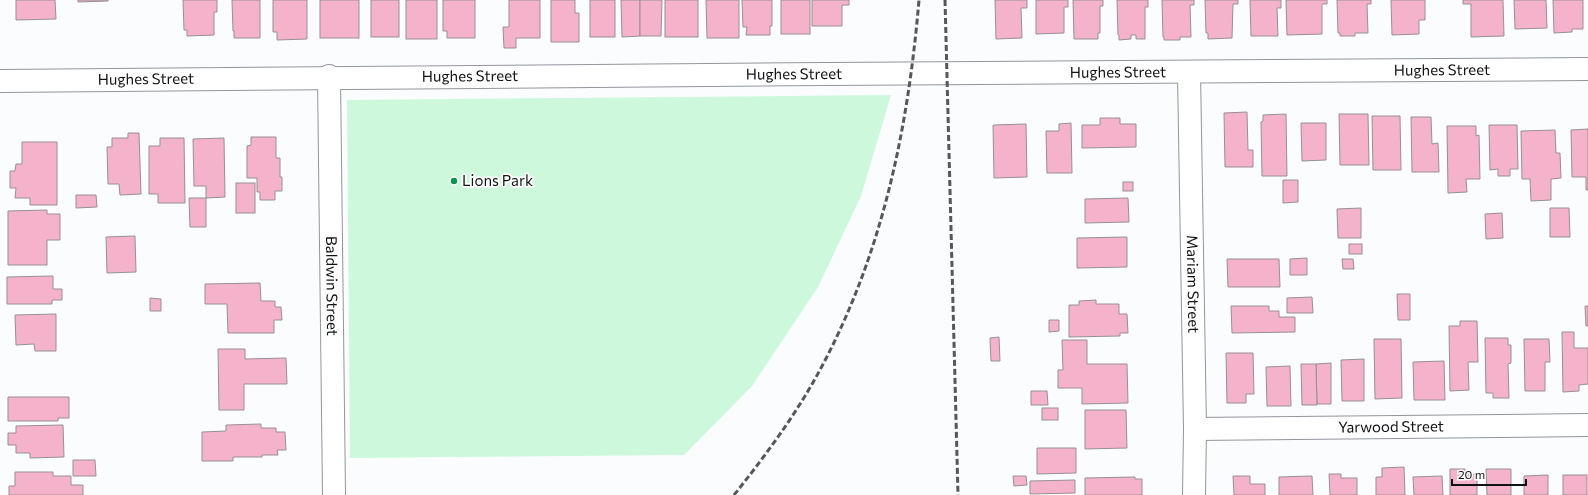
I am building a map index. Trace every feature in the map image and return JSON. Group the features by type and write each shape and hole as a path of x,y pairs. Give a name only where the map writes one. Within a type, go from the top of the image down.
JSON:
{"street":[{"name":"Hughes Street","path":"0,81 329,76 1588,69"},
{"name":"Mariam Street","path":"1190,72 1195,429 1194,495"},
{"name":"Baldwin Street","path":"329,76 334,495"},
{"name":"Yarwood Street","path":"1195,429 1588,425"}],"green space":[{"path":"891,95 861,196 818,287 752,386 684,455 350,458 347,100"}],"building":[{"path":"16,0 55,0 56,19 16,20"},
{"path":"78,0 108,0 108,1 78,2"},
{"path":"183,0 217,0 217,12 214,12 214,35 187,36 187,30 184,30"},
{"path":"232,0 260,0 260,38 234,38"},
{"path":"273,0 307,0 307,39 277,40 277,32 273,32"},
{"path":"320,0 359,0 359,38 320,38"},
{"path":"371,0 399,0 399,37 371,37"},
{"path":"406,0 437,0 437,39 406,39"},
{"path":"443,0 475,0 475,38 447,38 447,31 443,31"},
{"path":"509,0 540,0 540,38 516,38 516,48 504,48 503,27 509,27"},
{"path":"551,0 575,0 575,13 579,13 579,42 551,42"},
{"path":"590,0 615,0 615,37 590,37"},
{"path":"621,0 640,0 640,36 622,37"},
{"path":"640,0 662,0 661,36 640,36"},
{"path":"665,0 698,0 698,37 665,37"},
{"path":"706,0 739,0 739,38 707,38"},
{"path":"742,0 772,0 772,26 770,26 770,35 746,35 747,27 743,27"},
{"path":"781,0 810,0 810,34 781,34"},
{"path":"812,0 849,0 849,5 842,5 842,26 812,26"},
{"path":"995,0 1027,0 1027,8 1021,8 1022,38 996,39"},
{"path":"1036,0 1068,0 1068,7 1064,7 1064,33 1036,34"},
{"path":"1073,0 1103,0 1103,6 1100,6 1100,33 1098,33 1098,39 1074,39"},
{"path":"1117,0 1148,0 1148,7 1145,7 1145,39 1136,39 1136,35 1131,35 1131,39 1119,40"},
{"path":"1162,0 1194,0 1194,5 1190,5 1191,37 1180,37 1180,40 1164,40"},
{"path":"1205,0 1238,0 1238,4 1233,4 1232,38 1208,39 1208,33 1206,33"},
{"path":"1250,0 1281,0 1281,8 1277,8 1278,36 1251,36"},
{"path":"1286,0 1327,0 1327,4 1322,4 1322,34 1287,35"},
{"path":"1337,0 1371,0 1371,4 1367,4 1368,33 1355,33 1355,36 1340,36 1340,33 1338,33"},
{"path":"1391,0 1425,0 1425,20 1419,20 1419,34 1392,35"},
{"path":"1463,0 1503,0 1504,36 1471,37 1471,4 1463,4"},
{"path":"1514,0 1546,0 1547,28 1515,29"},
{"path":"1553,0 1583,0 1583,29 1572,29 1572,32 1554,33"},
{"path":"1247,112 1248,150 1253,150 1253,167 1225,167 1224,113"},
{"path":"1286,114 1287,176 1262,176 1261,122 1263,121 1263,115"},
{"path":"1339,114 1368,114 1369,165 1340,165"},
{"path":"1372,116 1400,116 1401,170 1373,170"},
{"path":"1411,117 1431,117 1432,144 1438,143 1439,172 1412,172"},
{"path":"1100,118 1120,118 1120,124 1136,124 1136,147 1082,148 1082,125 1100,125"},
{"path":"1071,123 1072,173 1047,173 1046,131 1059,131 1059,124"},
{"path":"1301,123 1326,123 1326,160 1302,161"},
{"path":"1026,124 1027,177 994,178 993,125"},
{"path":"1489,125 1517,125 1518,169 1510,169 1510,176 1498,176 1498,169 1490,170"},
{"path":"1447,126 1476,126 1476,136 1479,135 1480,179 1466,179 1467,192 1448,193"},
{"path":"1588,129 1588,190 1586,190 1586,177 1572,177 1571,130"},
{"path":"1555,130 1556,153 1560,153 1561,178 1551,179 1551,200 1531,201 1530,179 1522,179 1521,131"},
{"path":"128,133 139,133 141,194 120,195 119,184 108,184 107,147 112,147 112,138 128,138"},
{"path":"251,137 276,137 276,158 280,158 282,191 275,191 275,200 260,200 260,192 257,192 257,178 247,178 247,146 251,145"},
{"path":"160,138 184,138 185,203 158,203 158,194 149,194 149,146 160,146"},
{"path":"224,138 225,197 206,198 206,186 194,186 193,139"},
{"path":"22,142 57,142 57,205 30,205 30,198 15,198 16,188 10,188 10,171 15,171 16,164 22,164"},
{"path":"1283,180 1298,180 1298,202 1283,203"},
{"path":"1123,182 1133,182 1133,191 1123,191"},
{"path":"236,183 255,183 255,213 236,213"},
{"path":"76,195 96,195 97,207 76,208"},
{"path":"189,198 206,198 206,227 190,227"},
{"path":"1128,198 1129,222 1085,223 1085,199"},
{"path":"1361,208 1361,238 1338,238 1337,209"},
{"path":"1550,208 1569,208 1570,237 1550,237"},
{"path":"47,210 47,214 60,214 60,240 47,240 47,265 8,265 8,211"},
{"path":"1502,213 1503,238 1486,239 1485,214"},
{"path":"135,236 136,272 107,273 106,237"},
{"path":"1127,237 1127,267 1077,268 1077,238"},
{"path":"1349,244 1362,244 1362,254 1349,254"},
{"path":"1307,258 1307,275 1290,275 1290,259"},
{"path":"1227,259 1279,259 1280,287 1228,287"},
{"path":"1342,259 1353,259 1354,269 1343,269"},
{"path":"53,276 53,289 62,289 62,300 52,300 52,304 7,304 7,277"},
{"path":"260,283 261,301 275,301 275,307 281,307 282,320 274,320 274,333 228,333 227,304 205,304 205,284"},
{"path":"1397,294 1410,294 1410,320 1398,320"},
{"path":"1312,297 1313,313 1287,313 1287,298"},
{"path":"150,298 161,299 161,311 150,311"},
{"path":"1096,300 1096,304 1119,304 1119,314 1127,314 1128,333 1120,333 1120,336 1069,337 1069,305 1079,305 1079,301"},
{"path":"1231,306 1269,306 1269,311 1279,311 1279,317 1295,317 1295,332 1232,333"},
{"path":"1585,306 1588,306 1588,326 1586,326"},
{"path":"56,314 56,351 35,351 34,344 16,345 15,315"},
{"path":"1049,320 1059,320 1059,331 1049,332"},
{"path":"1460,321 1477,321 1478,362 1468,362 1469,390 1450,391 1449,326 1460,326"},
{"path":"1562,332 1574,332 1574,348 1588,348 1588,384 1579,385 1579,391 1563,392"},
{"path":"999,337 1000,361 991,361 990,338"},
{"path":"1485,338 1508,338 1508,345 1511,345 1511,363 1508,364 1509,398 1493,398 1493,393 1486,393"},
{"path":"1374,339 1401,339 1402,398 1375,399"},
{"path":"1524,339 1549,339 1550,362 1545,362 1545,391 1525,391"},
{"path":"1062,340 1087,340 1087,364 1127,364 1128,403 1082,404 1082,388 1058,388 1058,370 1063,370"},
{"path":"218,349 245,349 245,359 286,358 287,384 244,384 244,410 219,410"},
{"path":"1226,353 1253,353 1254,394 1246,394 1246,403 1227,403"},
{"path":"1364,359 1364,401 1342,401 1341,360"},
{"path":"1444,361 1445,400 1414,400 1413,362"},
{"path":"1331,363 1331,404 1317,404 1316,364"},
{"path":"1301,364 1316,364 1317,405 1302,405"},
{"path":"1290,366 1291,406 1267,406 1266,367"},
{"path":"1031,391 1047,391 1048,405 1031,405"},
{"path":"8,397 69,397 69,418 58,418 58,421 8,421"},
{"path":"1042,408 1058,408 1058,420 1042,420"},
{"path":"1085,410 1126,410 1127,448 1085,449"},
{"path":"261,424 261,428 276,428 276,432 285,432 286,450 277,450 278,455 262,455 262,457 233,457 233,461 202,461 202,432 226,431 226,425"},
{"path":"63,425 64,457 30,458 30,453 16,453 16,445 8,445 8,433 16,433 16,426"},
{"path":"1037,448 1076,448 1076,473 1037,474"},
{"path":"73,460 95,460 96,476 73,476"},
{"path":"1404,467 1405,495 1376,495 1376,477 1382,477 1382,468"},
{"path":"1450,469 1465,469 1465,475 1477,474 1477,495 1450,495"},
{"path":"1486,469 1511,469 1511,495 1487,495"},
{"path":"15,472 53,472 53,476 71,476 71,485 83,485 83,495 9,495 9,486 15,486"},
{"path":"1329,474 1341,474 1341,478 1357,478 1357,495 1330,495"},
{"path":"1548,475 1548,495 1524,495 1524,476"},
{"path":"1563,475 1587,475 1587,495 1563,495"},
{"path":"1013,476 1026,476 1027,485 1014,486"},
{"path":"1233,476 1250,476 1250,484 1265,484 1265,495 1234,495"},
{"path":"1312,476 1313,495 1279,495 1279,477"},
{"path":"1442,476 1443,495 1414,495 1413,477"},
{"path":"1135,477 1135,479 1142,479 1142,495 1085,495 1085,478"},
{"path":"1075,480 1075,493 1030,494 1030,481"}],"railway":[{"path":"734,495 758,465 812,385 843,324 861,280 876,235 900,143 908,96 919,0"},
{"path":"945,0 958,495"}],"place":[{"name":"Lions Park","path":"454,181"}]}
